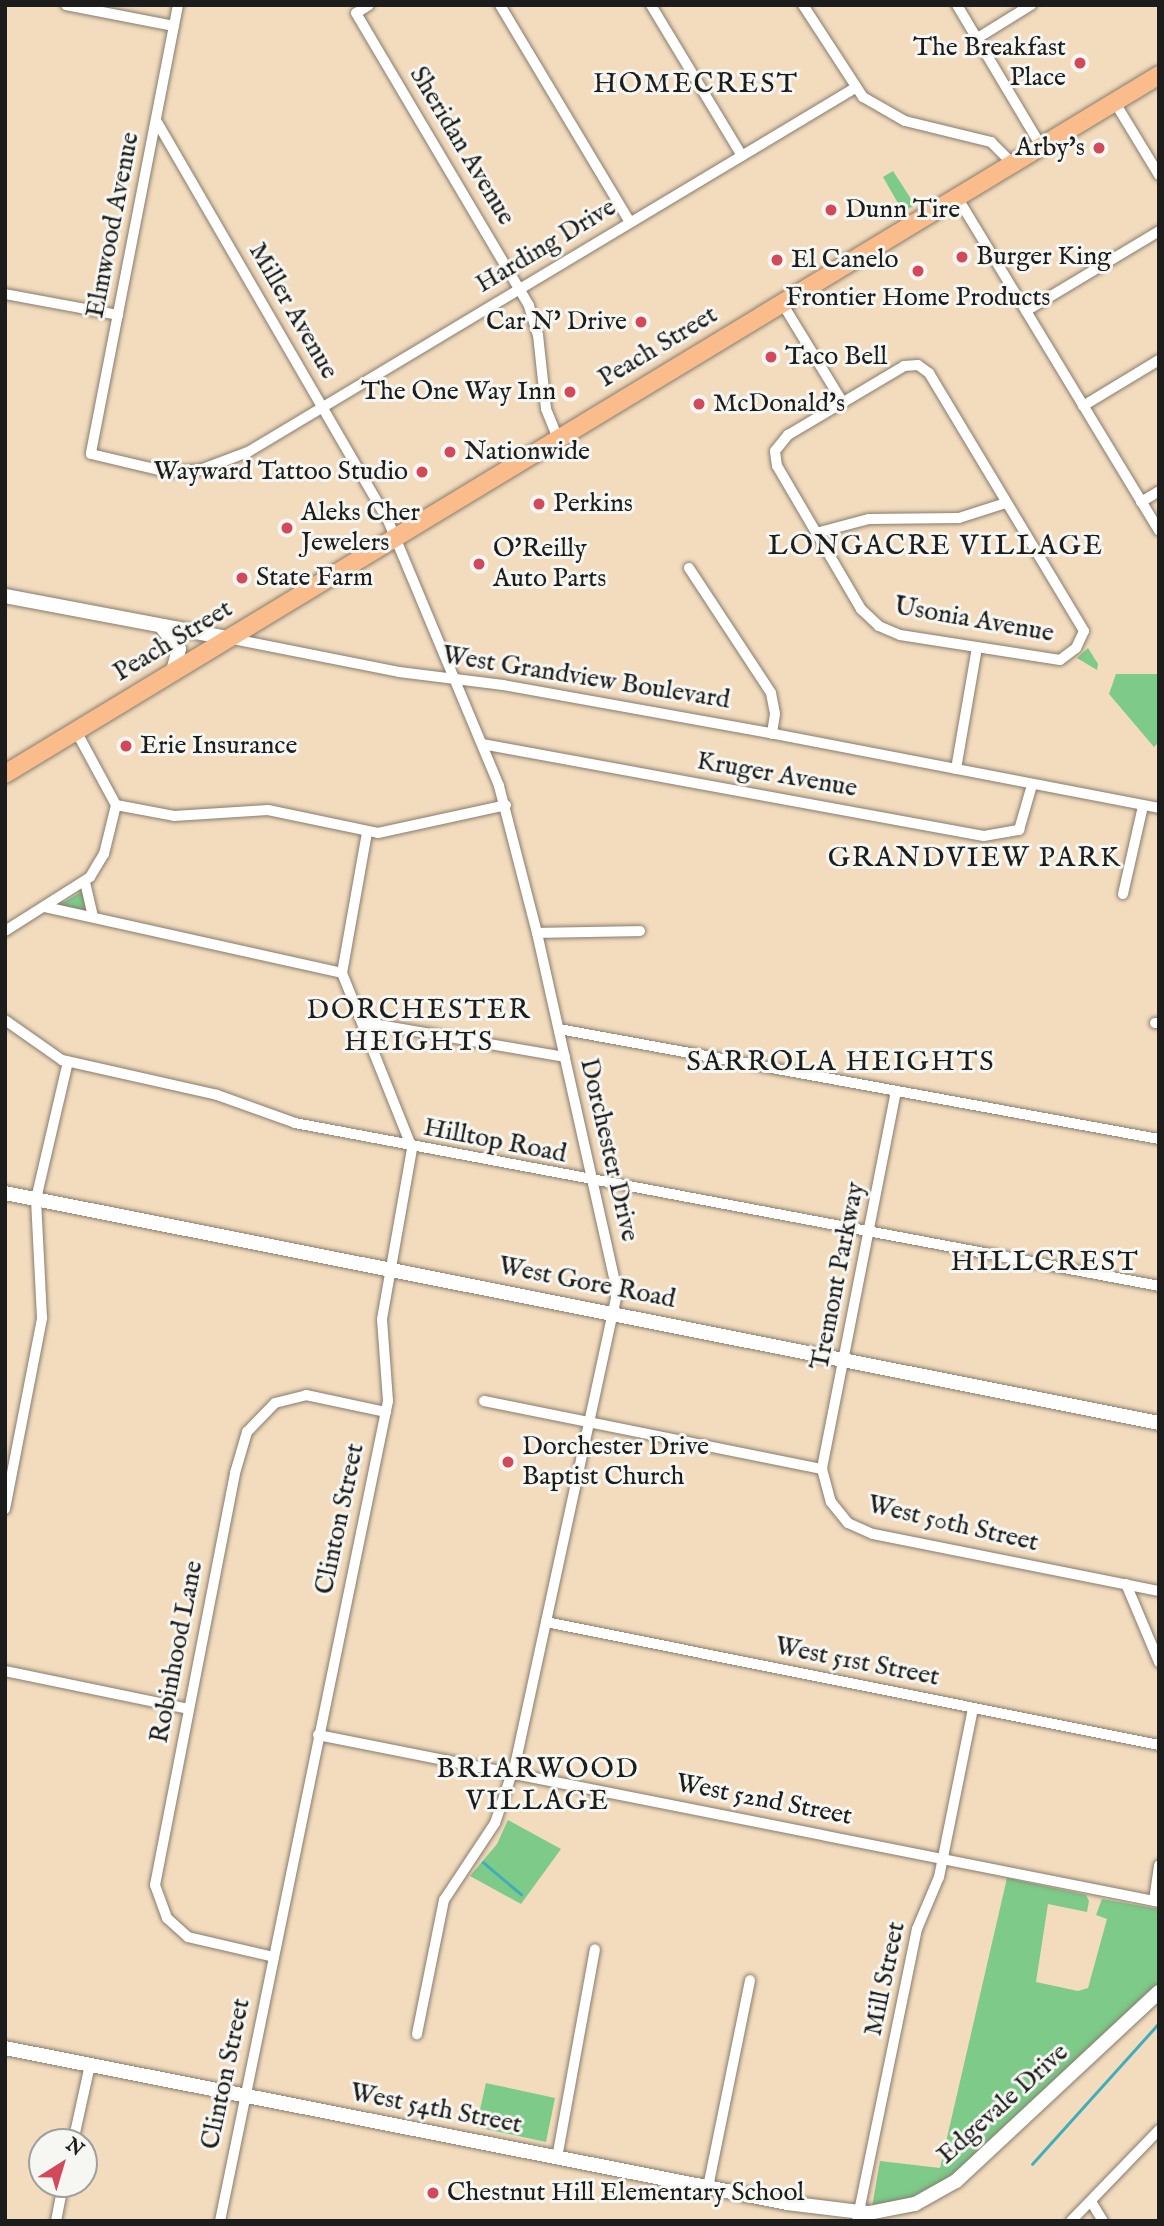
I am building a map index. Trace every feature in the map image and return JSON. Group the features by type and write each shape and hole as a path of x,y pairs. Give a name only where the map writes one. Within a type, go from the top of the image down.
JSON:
{"main road":[{"name":"Peach Street","path":"7,772 1159,75"}],"street":[{"path":"66,5 174,26"},
{"name":"Elmwood Avenue","path":"91,454 178,5"},
{"name":"Sheridan Avenue","path":"369,5 356,13 520,288 535,323 542,390 558,438"},
{"path":"500,5 630,222"},
{"path":"651,5 742,156"},
{"path":"803,5 855,88 905,121 991,142 1012,163"},
{"path":"957,5 1041,146"},
{"path":"976,39 1031,5"},
{"name":"Harding Drive","path":"91,454 168,472 200,470 248,452 855,88"},
{"path":"1114,102 1159,175"},
{"name":"Miller Avenue","path":"157,122 387,518 454,679"},
{"path":"957,197 1159,531"},
{"path":"1026,311 1159,231"},
{"path":"5,294 118,314"},
{"path":"782,303 843,403 904,366 918,365 929,373 1006,503 959,518 869,519 816,533"},
{"path":"1083,406 1159,360"},
{"name":"Usonia Avenue","path":"843,403 788,435 775,452 780,474 861,609 879,626 900,635 1055,661 1072,652 1084,631 1006,503"},
{"path":"1141,502 1159,491"},
{"path":"690,568 771,693 775,710 772,734"},
{"name":"West Grandview Boulevard","path":"5,596 454,679 772,734 1159,808"},
{"path":"160,626 177,642 179,656 173,672"},
{"path":"956,769 977,648"},
{"name":"Dorchester Drive","path":"417,2034 444,1900 495,1823 513,1773 613,1313 615,1282 506,804 454,679"},
{"path":"5,931 85,882 104,854 116,805 76,731"},
{"name":"Kruger Avenue","path":"482,744 984,836 1019,830 1032,785"},
{"path":"116,805 174,816 268,810 367,833 506,804"},
{"path":"1123,894 1143,806"},
{"path":"367,833 342,973 412,1148"},
{"path":"85,882 93,916"},
{"path":"46,907 342,973"},
{"path":"537,933 640,931"},
{"name":"Hilltop Road","path":"5,1020 68,1062 217,1095 295,1123 593,1183 1159,1286"},
{"path":"362,1022 565,1057"},
{"path":"559,1029 1159,1139"},
{"path":"5,1509 42,1318 36,1199 68,1062"},
{"name":"Tremont Parkway","path":"822,1469 846,1360 896,1091"},
{"name":"Clinton Street","path":"220,2221 386,1412 388,1387 382,1318 412,1148"},
{"name":"West Gore Road","path":"5,1193 1159,1423"},
{"name":"Robinhood Lane","path":"274,1957 188,1937 167,1918 156,1892 155,1871 235,1473 253,1422 275,1403 306,1395 386,1412"},
{"path":"484,1401 822,1469"},
{"name":"West 50th Street","path":"822,1469 831,1502 860,1530 1159,1591"},
{"path":"1126,1584 1159,1662"},
{"name":"West 51st Street","path":"546,1622 1159,1745"},
{"path":"5,1671 188,1709"},
{"name":"Mill Street","path":"858,2217 917,1928 935,1890 973,1709"},
{"name":"West 52nd Street","path":"318,1735 1156,1902"},
{"path":"1156,1902 1159,1865"},
{"path":"557,2158 596,1949"},
{"path":"708,2187 750,1980"},
{"name":"Edgevale Drive","path":"858,2217 907,2207 951,2185 1159,1992"},
{"name":"West 54th Street","path":"5,2048 858,2217"},
{"path":"76,2128 90,2065"},
{"path":"1071,2221 1092,2203 1159,2130"},
{"path":"56,2221 60,2198"},
{"path":"1092,2203 1103,2221"}],"green space":[{"path":"893,171 915,205 903,212 883,177"},
{"path":"1088,648 1098,664 1097,670 1077,658"},
{"path":"1116,674 1159,674 1159,742 1154,747 1109,694"},
{"path":"83,891 87,912 59,905"},
{"path":"508,1820 561,1849 521,1904 470,1876 497,1844"},
{"path":"1007,1878 1086,1895 1089,1901 1087,1912 1048,1904 1036,1982 1078,1991 1088,1988 1107,1919 1096,1915 1102,1899 1159,1909 1159,1983 964,2167 929,2192 896,2204 872,2207 880,2161 940,2168"},
{"path":"486,2083 555,2098 546,2142 476,2127"}],"waterway":[{"path":"483,1862 521,1894"},
{"path":"1032,2164 1159,2023"}],"place":[{"name":"The Breakfast Place","path":"1080,63"},
{"name":"Arby's","path":"1099,148"},
{"name":"Dunn Tire","path":"831,210"},
{"name":"Burger King","path":"962,257"},
{"name":"El Canelo","path":"777,260"},
{"name":"Frontier Home Products","path":"918,271"},
{"name":"Car N' Drive","path":"641,322"},
{"name":"Taco Bell","path":"771,357"},
{"name":"The One Way Inn","path":"570,392"},
{"name":"McDonald's","path":"699,404"},
{"name":"Nationwide","path":"450,452"},
{"name":"Wayward Tattoo Studio","path":"422,472"},
{"name":"Perkins","path":"539,504"},
{"name":"Aleks Cher Jewelers","path":"287,528"},
{"name":"O'Reilly Auto Parts","path":"479,564"},
{"name":"State Farm","path":"242,578"},
{"name":"Erie Insurance","path":"126,746"},
{"name":"Dorchester Drive Baptist Church","path":"508,1462"},
{"name":"Chestnut Hill Elementary School","path":"433,2193"}],"district":[{"name":"HOMECREST","path":"696,85"},
{"name":"LONGACRE VILLAGE","path":"936,547"},
{"name":"GRANDVIEW PARK","path":"975,859"},
{"name":"DORCHESTER HEIGHTS","path":"419,1027"},
{"name":"SARROLA HEIGHTS","path":"841,1063"},
{"name":"HILLCREST","path":"1045,1263"},
{"name":"BRIARWOOD VILLAGE","path":"538,1786"}]}
